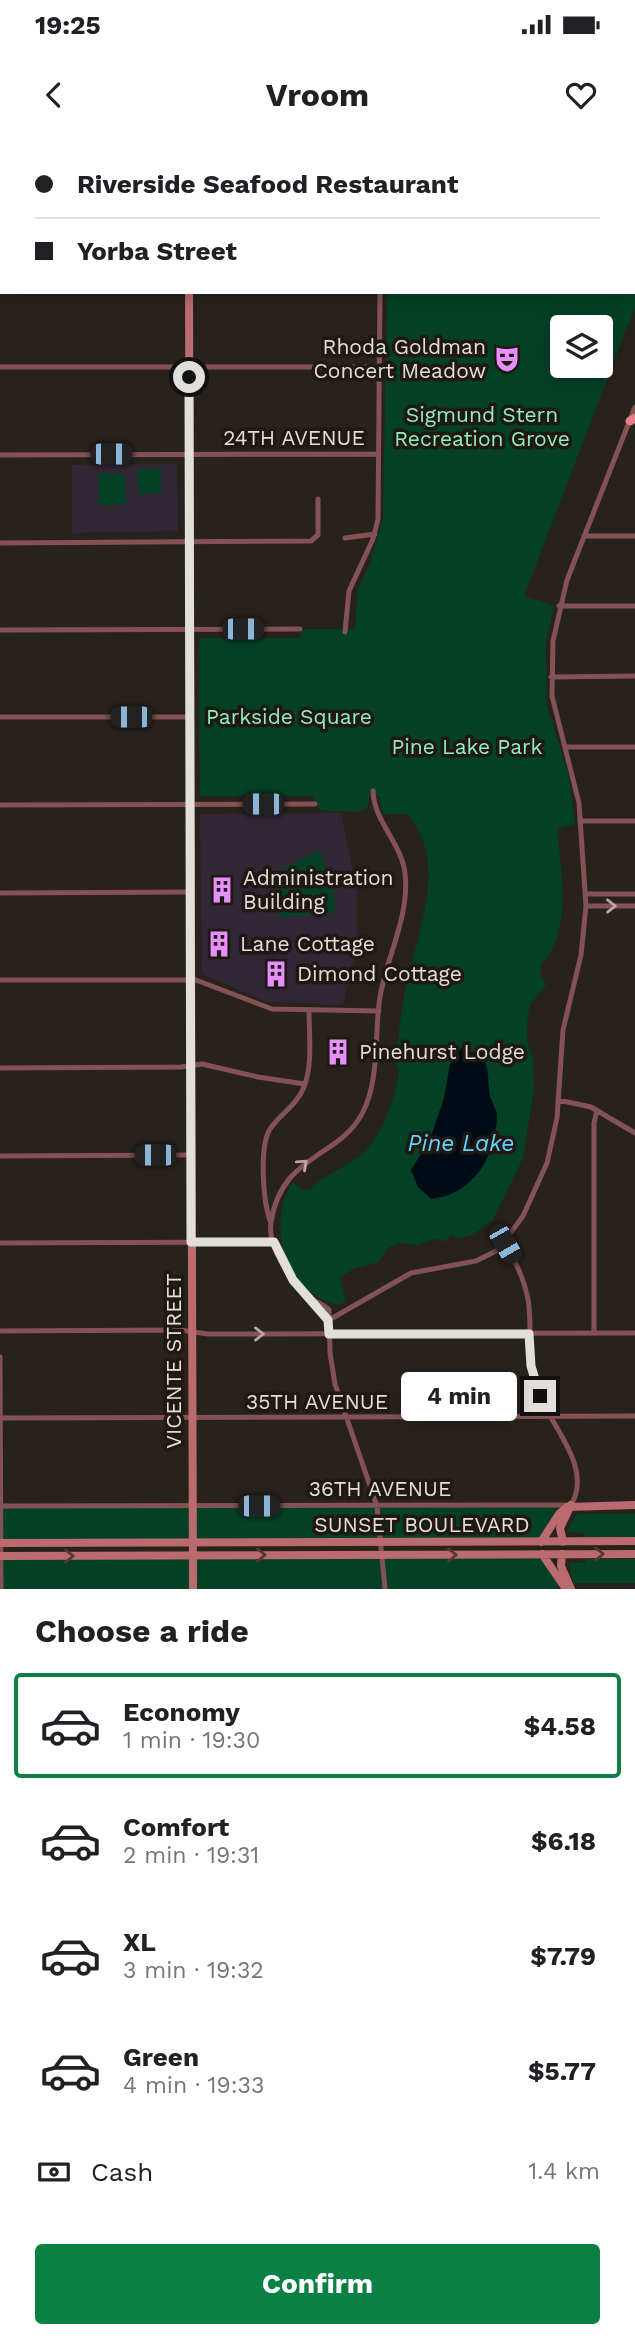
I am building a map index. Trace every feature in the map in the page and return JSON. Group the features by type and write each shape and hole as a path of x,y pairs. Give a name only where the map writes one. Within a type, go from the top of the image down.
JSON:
{"main road":[{"name":"VICENTE STREET","path":"188,294 192,1589"},
{"name":"36TH AVENUE","path":"571,1505 635,1505"},
{"path":"563,1542 560,1528 571,1505"},
{"path":"541,1542 559,1514 571,1505"},
{"name":"SUNSET BOULEVARD","path":"0,1544 635,1541"},
{"path":"542,1554 568,1589"},
{"path":"562,1554 561,1566 568,1589"},
{"name":"SUNSET BOULEVARD","path":"0,1556 635,1554"}],"street":[{"path":"345,632 352,583 375,534 379,454 380,294"},
{"path":"0,368 380,367"},
{"path":"328,1320 404,1277 429,1268 482,1259 505,1244 523,1216 542,1175 553,1139 561,1041 583,944 586,906 581,821 566,747 555,712 551,677 559,607 635,407"},
{"name":"24TH AVENUE","path":"0,455 379,454"},
{"path":"0,542 316,539 318,499"},
{"path":"345,538 375,534"},
{"path":"584,536 635,536"},
{"path":"559,607 635,606"},
{"path":"0,630 300,629"},
{"path":"551,677 635,677"},
{"path":"0,718 190,717"},
{"path":"566,747 635,747"},
{"path":"270,1223 282,1190 294,1173 309,1158 344,1136 364,1110 372,1087 379,1011 406,891 402,859 377,813 373,791"},
{"path":"0,805 315,804"},
{"path":"581,821 635,821"},
{"path":"0,893 190,892"},
{"path":"586,894 635,894"},
{"path":"586,906 635,906"},
{"path":"0,980 190,980 212,984 265,1008 379,1011"},
{"path":"309,1011 305,1084 294,1104 270,1128 265,1141 265,1191 274,1242 293,1280 316,1302 328,1308 333,1374 377,1506 384,1555 384,1589"},
{"path":"0,1068 191,1066 202,1063 258,1077 305,1084"},
{"path":"558,1100 580,1103 597,1110 635,1133"},
{"path":"594,1333 594,1124 597,1110"},
{"path":"0,1156 191,1155"},
{"path":"0,1243 274,1242"},
{"path":"505,1244 526,1290 535,1384 567,1444 574,1469 576,1492 571,1505"},
{"path":"0,1331 635,1333"},
{"path":"0,1357 1,1589"},
{"name":"35TH AVENUE","path":"0,1418 635,1416"},
{"name":"36TH AVENUE","path":"0,1506 571,1505"}],"shaded area":[{"path":"177,464 178,531 72,533 72,465"},
{"path":"341,813 357,891 357,946 343,1005 267,1002 202,974 200,814"}],"green space":[{"path":"387,294 635,294 635,307 613,364 613,315 550,315 550,378 608,378 524,596 554,606 546,643 547,706 569,776 575,824 557,829 562,882 561,918 558,935 541,965 541,976 546,985 531,1003 527,1021 527,1040 533,1059 534,1090 523,1158 493,1220 472,1235 459,1238 452,1235 443,1242 438,1238 416,1245 401,1243 389,1247 378,1262 353,1269 340,1278 346,1301 338,1305 320,1298 305,1287 293,1272 285,1255 281,1217 293,1182 303,1190 309,1190 363,1153 377,1136 388,1114 398,1080 399,1070 396,1069 404,995 428,890 426,851 408,814 383,814 379,796 369,796 368,806 360,812 320,810 313,796 200,796 199,638 300,638 301,629 355,629 358,589 369,566 383,519"},
{"path":"137,469 161,469 161,493 139,495"},
{"path":"99,472 125,475 126,504 99,505"},
{"path":"319,851 333,882 335,913 281,917 278,912 282,904 281,869"},
{"path":"557,1505 541,1542 0,1543 0,1506"},
{"path":"580,1514 635,1514 635,1537 584,1537 584,1533 567,1532 574,1517"},
{"path":"541,1554 560,1583 555,1589 0,1589 0,1556"},
{"path":"586,1559 635,1559 635,1583 573,1583 569,1563 585,1563"}],"water":[{"name":"Pine Lake","path":"465,1043 470,1043 471,1052 484,1058 486,1063 490,1096 497,1114 496,1132 487,1159 470,1182 446,1196 431,1199 418,1187 411,1170 430,1139 444,1098 450,1064"}],"place":[{"name":"Rhoda Goldman Concert Meadow","path":"507,359"},
{"name":"Administration Building","path":"222,890"},
{"name":"Lane Cottage","path":"219,944"},
{"name":"Dimond Cottage","path":"276,974"},
{"name":"Pinehurst Lodge","path":"338,1052"}],"route":[{"path":"189,377 191,1242 274,1242 293,1280 316,1302 320,1312 328,1320 329,1334 529,1334 531,1366 540,1396"}],"park label":[{"name":"Sigmund Stern Recreation Grove","path":"482,427"},
{"name":"Parkside Square","path":"289,717"},
{"name":"Pine Lake Park","path":"467,747"}]}
